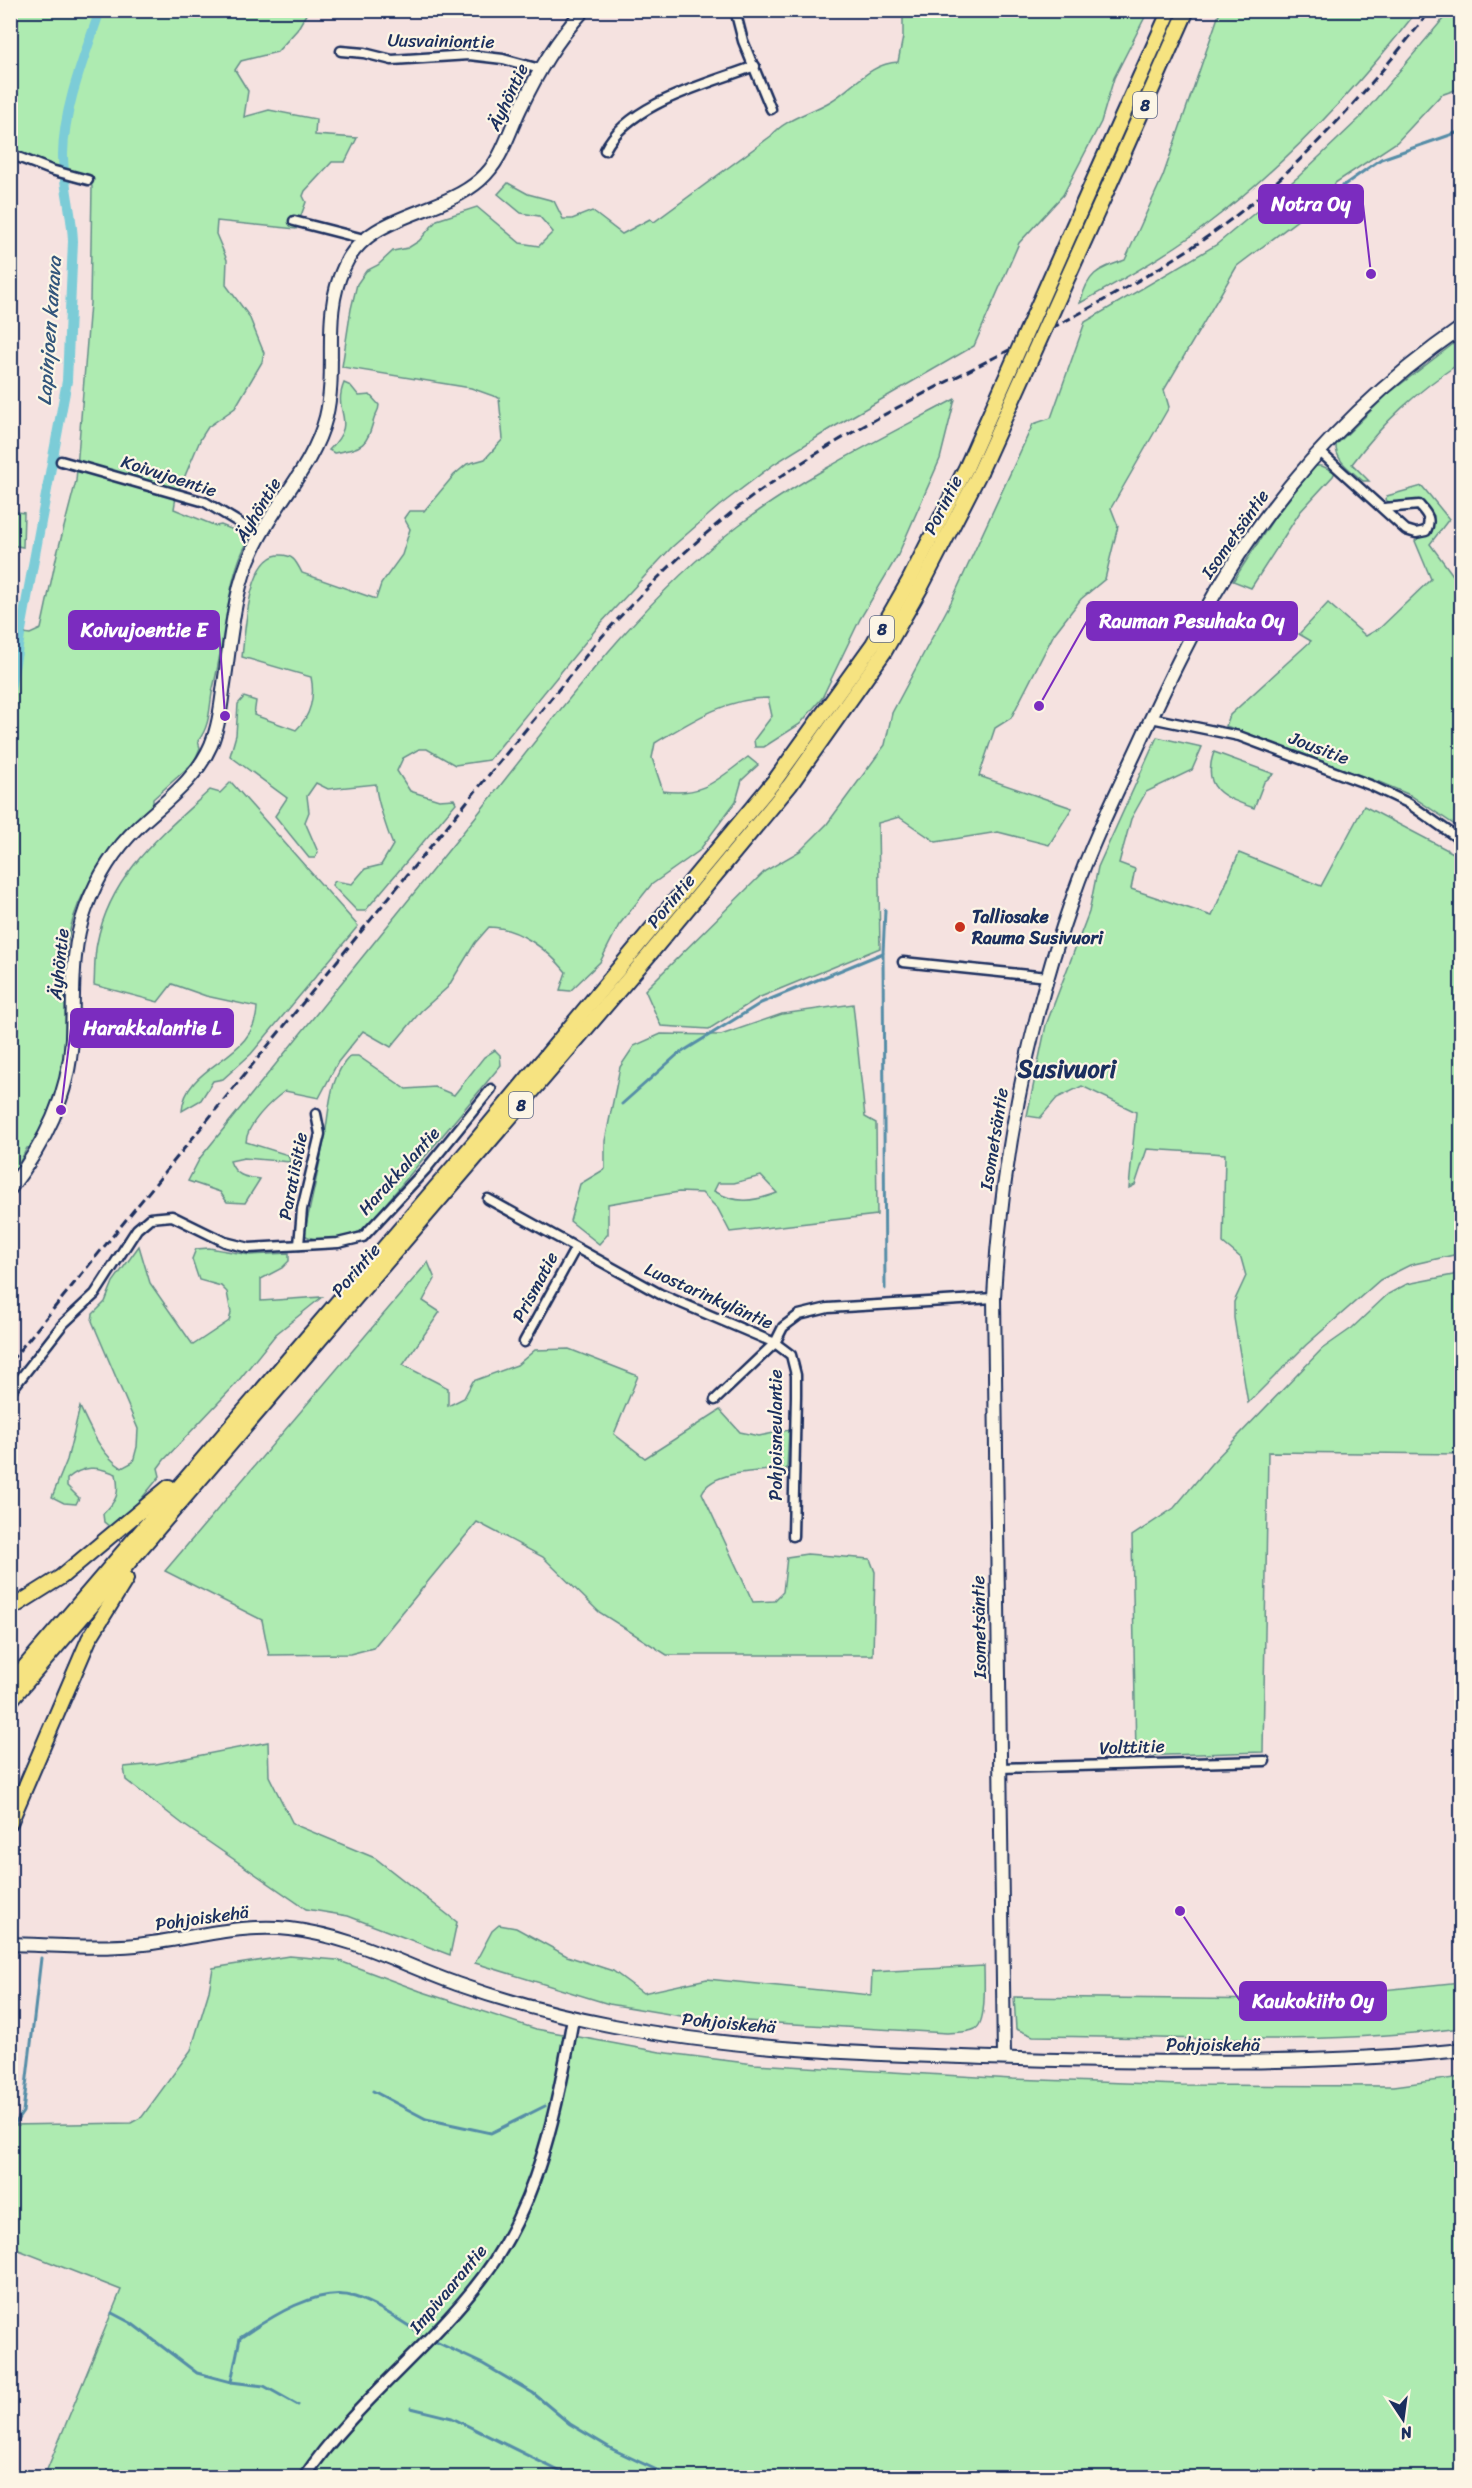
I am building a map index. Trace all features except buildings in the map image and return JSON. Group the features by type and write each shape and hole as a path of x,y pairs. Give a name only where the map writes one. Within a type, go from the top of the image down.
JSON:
{"highway":[{"name":"Porintie","path":"10,1701 649,955 790,785 884,652 922,585 1089,193 1170,10"},
{"name":"Porintie","path":"10,1684 559,1042 776,779 873,644 973,469 1103,200 1187,10"},
{"path":"10,1609 61,1577 142,1512 239,1418"},
{"path":"10,1823 89,1639 122,1585 184,1500"}],"main road":[{"name":"Äyhöntie","path":"10,1189 49,1131 63,1096 72,1040 75,954 87,905 106,868 121,846 192,775 209,750 220,714 231,631 241,583 253,550 298,479 322,430 329,394 330,330 334,294 342,269 354,246 364,239 478,183 492,169 504,149 540,69 567,28 584,10"},
{"name":"Isometsäntie","path":"1004,2058 994,1298 999,1229 1011,1128 1048,977 1074,892 1151,718 1228,572 1319,451 1372,396 1461,327"},
{"name":"Pohjoiskehä","path":"10,1944 131,1946 229,1929 295,1930 329,1934 379,1950 455,1983 573,2018 673,2036 787,2047 1004,2058 1273,2063 1461,2050"}],"street":[{"path":"735,10 743,40 771,109"},
{"name":"Uusvainiontie","path":"341,51 364,53 392,60 470,55 503,59 540,69"},
{"path":"605,150 629,120 653,106 754,66"},
{"path":"10,154 54,171 88,180"},
{"path":"294,221 364,239"},
{"path":"1319,451 1406,530 1416,533 1425,531 1429,524 1428,514 1419,505 1384,508"},
{"name":"Koivujoentie","path":"61,461 205,501 261,536"},
{"name":"Jousitie","path":"1151,718 1239,736 1370,785 1408,803 1461,841"},
{"path":"903,962 1048,977"},
{"name":"Harakkalantie","path":"10,1392 63,1324 94,1294 138,1229 150,1218 172,1216 225,1242 249,1248 338,1243 363,1237 426,1169 491,1089"},
{"name":"Paratiisitie","path":"299,1245 302,1209 320,1134 316,1114"},
{"name":"Luostarinkyläntie","path":"488,1199 660,1294 775,1343 783,1327 799,1315 828,1308 994,1298"},
{"name":"Prismatie","path":"524,1342 575,1249"},
{"path":"715,1400 775,1343"},
{"name":"Pohjoisneulantie","path":"775,1343 791,1355 796,1375 793,1536"},
{"name":"Volttitie","path":"1000,1768 1142,1762 1265,1761"},
{"name":"Impivaarantie","path":"304,2478 333,2440 455,2311 500,2253 528,2199 539,2167 573,2018"}],"green space":[{"path":"10,11 308,11 297,30 277,52 241,61 235,70 248,91 244,117 269,110 316,119 315,135 357,138 345,162 332,162 305,191 303,196 306,202 296,229 217,221 216,234 227,260 226,285 249,316 264,353 262,362 235,408 208,427 201,438 176,497 174,509 249,536 250,539 242,552 231,589 209,715 198,741 200,748 194,762 153,799 153,805 108,856 88,885 74,916 69,932 65,965 65,1047 62,1073 55,1098 35,1147 27,1148 11,1179 11,631 30,634 41,629 76,481 90,303 92,186 59,178 11,160"},
{"path":"903,11 1148,11 1114,78 1101,122 1063,195 1019,243 974,346 774,464 719,506 672,547 601,623 489,760 455,765 427,749 419,749 403,758 397,771 410,791 439,800 454,799 456,803 365,911 357,911 332,885 335,881 352,884 365,869 381,865 393,845 385,823 376,784 328,789 316,783 307,796 309,812 305,822 318,852 315,858 309,858 275,816 287,798 230,756 236,735 238,704 244,697 256,701 254,715 296,730 308,712 312,698 311,677 242,657 254,583 260,569 268,560 283,555 293,559 302,573 376,599 381,584 402,555 410,529 404,518 409,511 424,511 454,475 467,464 485,459 503,439 499,398 471,388 342,367 357,284 366,271 378,265 393,251 408,248 419,241 437,220 477,207 520,243 539,246 553,232 539,216 521,213 498,194 508,183 528,194 554,201 563,219 572,219 592,211 622,234 650,219 654,222 784,125 839,96 870,71 888,63 898,62 903,37"},
{"path":"1220,11 1417,11 1343,99 1261,180 1187,239 1080,303 1086,285 1095,274 1125,260 1163,176"},
{"path":"1448,13 1461,16 1461,88 1441,95 1397,142 1335,183 1332,194 1237,266 1164,390 1169,407 1111,508 1118,526 1105,579 1081,599 1054,634 1011,718 995,728 979,776 1072,808 1049,845 998,832 936,842 899,817 878,823 880,948 758,998 709,1029 661,1026 645,990 765,871 800,851 827,824 885,745 892,713 951,602 1033,424 1051,418 1085,322 1216,245 1298,177 1359,119"},
{"path":"1461,338 1461,362 1402,408 1376,434 1352,464 1369,481 1363,481 1341,461 1336,445 1388,394"},
{"path":"344,383 351,386 359,396 370,395 379,407 366,440 358,447 334,453 329,450 343,431 341,394"},
{"path":"955,399 940,459 898,555 860,619 822,698 800,724 764,747 755,747 754,740 772,716 768,698 753,699 709,713 655,743 652,758 663,791 700,789 748,757 758,765 742,780 736,801 699,851 651,885 619,925 600,962 570,991 560,990 566,972 541,948 521,935 489,927 475,943 448,987 421,1011 391,1047 363,1031 338,1062 319,1098 285,1091 260,1114 250,1128 246,1142 288,1155 290,1162 244,1158 230,1161 241,1175 260,1179 245,1203 227,1202 220,1192 188,1181 200,1158 568,700 633,624 667,589 739,525 765,507 845,458"},
{"path":"1315,466 1322,466 1335,472 1300,512 1251,588 1233,581 1274,518"},
{"path":"1422,486 1449,519 1430,544 1461,586 1461,829 1410,795 1226,726 1230,715 1311,641 1299,634 1328,603 1366,636 1380,628 1431,579 1415,541 1429,530 1434,516 1421,503 1385,500 1387,496"},
{"path":"11,511 24,513 23,547 11,545"},
{"path":"1157,737 1202,747 1192,770 1146,792 1131,819 1119,863 1135,869 1131,889 1212,916 1239,853 1321,886 1364,806 1461,857 1461,1250 1458,1254 1410,1265 1380,1280 1306,1345 1248,1403 1234,1318 1234,1302 1246,1276 1241,1258 1223,1243 1225,1154 1147,1149 1135,1185 1129,1188 1136,1112 1082,1086 1057,1098 1040,1118 1027,1116 1046,1025 1089,912 1098,867"},
{"path":"1214,752 1274,774 1264,782 1254,808 1224,795 1213,783 1210,775"},
{"path":"231,782 358,926 251,1054 223,1079 213,1081 201,1100 182,1111 186,1095 195,1082 234,1051 245,1039 254,1025 257,1007 206,996 172,984 158,1002 94,985 96,948 113,897 140,858 210,790 220,793"},
{"path":"853,1004 865,1117 876,1123 877,1215 730,1232 718,1209 702,1193 679,1192 608,1204 608,1234 599,1244 570,1221 580,1184 605,1169 605,1141 620,1067 634,1046 661,1034 721,1035 782,1014","holes":["761,1176 777,1193 752,1200 737,1200 714,1191 718,1183 734,1183"]},
{"path":"495,1050 500,1055 501,1065 364,1230 326,1240 304,1235 323,1147 331,1093 338,1074 350,1056 358,1056 406,1089 435,1087 454,1095 484,1057"},
{"path":"139,1246 150,1283 193,1345 229,1321 231,1313 227,1292 221,1286 199,1280 192,1259 196,1249 209,1248 250,1255 289,1253 289,1261 282,1268 261,1279 261,1301 322,1297 276,1334 235,1385 164,1460 158,1468 160,1476 115,1531 104,1522 103,1514 112,1505 116,1496 118,1487 116,1474 96,1468 79,1471 67,1479 67,1486 79,1498 76,1504 64,1503 52,1497 67,1460 80,1407 108,1456 122,1468 133,1462 138,1429 92,1321 93,1314 105,1302 113,1282"},
{"path":"428,1262 435,1279 423,1301 440,1312 403,1365 448,1388 448,1406 464,1398 473,1381 517,1365 535,1350 569,1349 638,1376 614,1434 645,1458 720,1410 740,1432 759,1436 789,1430 787,1469 753,1471 727,1476 708,1485 702,1493 753,1602 774,1601 783,1592 787,1557 807,1554 870,1559 875,1572 873,1655 667,1655 599,1612 543,1557 477,1522 373,1648 350,1654 269,1655 262,1620 165,1571"},
{"path":"1461,1270 1461,1454 1268,1452 1263,1752 1136,1756 1132,1536 1174,1508 1211,1464 1322,1349 1352,1328 1388,1294 1407,1284 1453,1275"},
{"path":"268,1742 269,1776 293,1824 375,1858 457,1922 450,1955 348,1916 306,1909 184,1825 126,1780 124,1767 156,1764"},
{"path":"499,1925 516,1928 567,1956 613,1971 643,1993 707,1979 871,1995 872,1972 984,1966 983,2010 979,2025 975,2029 947,2033 693,2018 609,2004 475,1963 492,1931"},
{"path":"289,1956 337,1960 420,1991 536,2029 660,2052 754,2064 1012,2079 1181,2085 1394,2086 1461,2077 1461,2477 44,2477 121,2290 11,2247 10,2125 131,2123 142,2117 191,2050 209,1991 213,1968"},
{"path":"1461,1982 1461,2028 1408,2034 1247,2039 1033,2036 1016,2029 1014,1997 1284,2000"}],"waterway":[{"name":"Lapinjoen kanava","path":"10,690 67,381 73,241 63,165 64,136 76,81 100,10"},
{"path":"1334,192 1381,159 1456,133 1462,134"},
{"path":"883,953 885,910"},
{"path":"622,1104 677,1055 761,1003 883,953 885,1289"},
{"path":"10,2152 14,2125 23,2112 41,1958"},
{"path":"373,2091 426,2119 491,2133 545,2106"},
{"path":"231,2382 240,2338 265,2321 310,2299 341,2294 355,2297 380,2308 420,2333"},
{"path":"112,2313 131,2323 197,2373 231,2382 264,2386 298,2405"},
{"path":"434,2341 483,2364 533,2393 570,2424 612,2449 659,2471 664,2478"},
{"path":"411,2408 452,2418 573,2478"}],"railway":[{"path":"10,1362 598,641 685,552 757,493 834,443 1101,302 1204,239 1237,215 1298,162 1380,73 1431,10"}],"place":[{"name":"Notra Oy","path":"1371,274"},
{"name":"Rauman Pesuhaka Oy","path":"1039,706"},
{"name":"Koivujoentie E","path":"225,716"},
{"name":"Talliosake Rauma Susivuori","path":"960,927"},
{"name":"Harakkalantie L","path":"61,1110"},
{"name":"Kaukokiito Oy","path":"1180,1911"}],"district":[{"name":"Susivuori","path":"1067,1069"}]}
